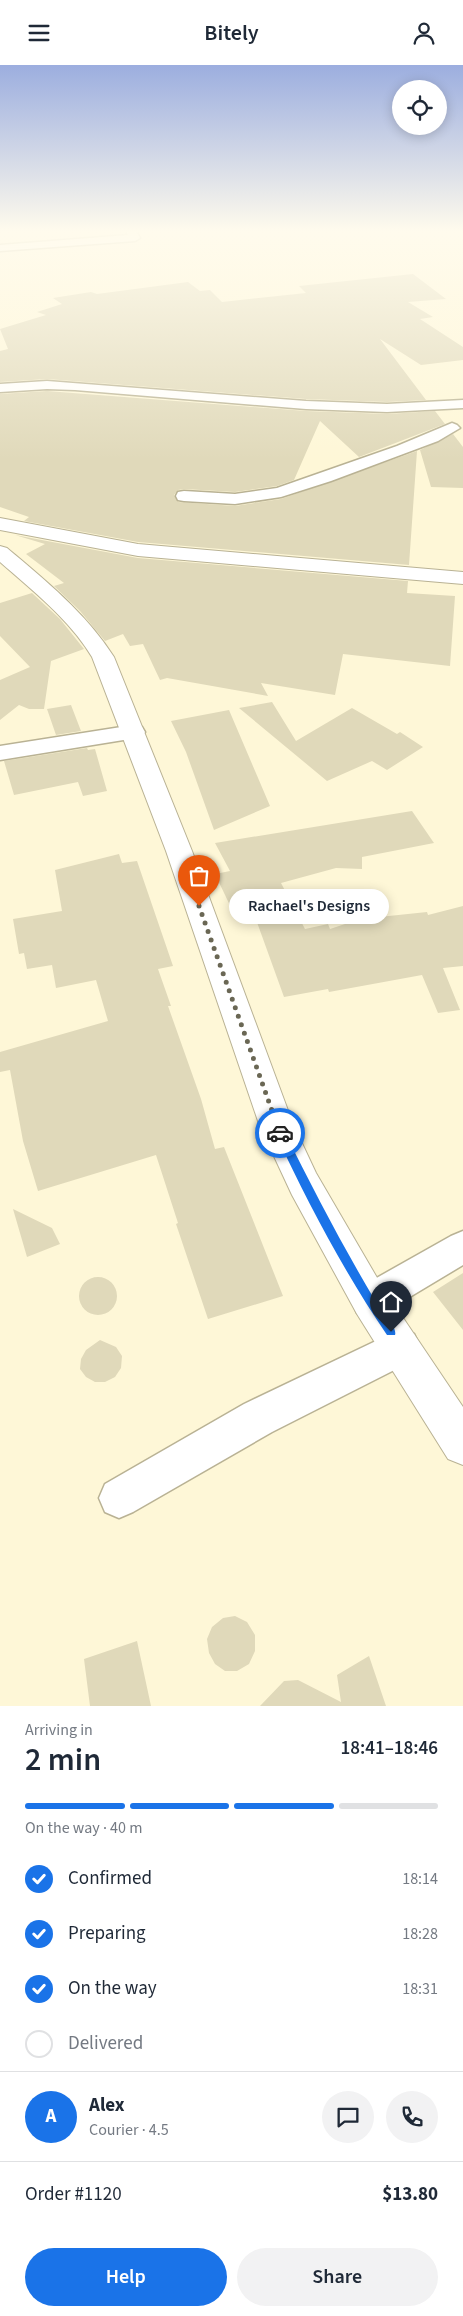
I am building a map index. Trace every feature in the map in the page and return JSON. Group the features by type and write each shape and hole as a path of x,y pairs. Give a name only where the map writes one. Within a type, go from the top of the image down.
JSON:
{"street":[{"path":"0,388 48,385 306,405 387,408 463,404"},
{"path":"184,496 209,500 260,498 315,482 423,443 456,435 448,406"},
{"path":"0,524 138,549 463,578"},
{"path":"0,552 50,595 90,636 104,657 134,732 276,1124 304,1184 370,1301 463,1444"},
{"path":"0,753 134,732"},
{"path":"370,1301 463,1247"},
{"path":"119,1498 152,1477 318,1386 401,1347"}],"building":[{"path":"51,308 417,308 433,317 420,319 463,347 463,360 421,365 380,339 426,400 387,402 306,399 47,379 0,382 0,351 8,349 0,329 46,315 37,312"},
{"path":"47,391 306,411 387,414 435,411 445,424 359,457 320,421 294,480 277,486 235,492 184,489 178,490 174,495 178,502 235,506 281,499 417,451 409,565 138,542 24,521 29,517 0,507 0,394"},
{"path":"453,434 463,447 463,488 431,487 420,450"},
{"path":"15,535 138,558 408,581 407,593 455,596 450,666 343,654 335,695 261,683 268,696 167,678 160,680 143,644 130,646 123,634 105,641 80,611 54,586 64,583 26,554 45,544"},
{"path":"32,593 60,619 84,649 51,661 44,709 29,709 19,705 0,720 0,680 30,667 0,636 0,603"},
{"path":"272,702 296,741 352,708 397,734 400,732 423,747 387,770 372,761 327,781 239,708"},
{"path":"71,705 81,731 56,735 47,709"},
{"path":"229,710 270,806 214,830 186,752 171,721"},
{"path":"87,748 88,750 95,749 107,791 83,796 78,782 14,795 4,761"},
{"path":"412,811 434,843 362,857 362,869 336,868 281,883 305,929 328,924 330,929 360,919 427,912 428,915 463,906 463,966 443,968 460,1010 438,1013 422,975 329,992 328,989 284,997 254,914 236,918 215,874 230,871 215,843"},
{"path":"119,854 122,863 137,861 173,966 158,969 171,1006 168,1006 201,1099 215,1149 224,1147 283,1296 208,1319 176,1224 178,1223 156,1155 38,1191 23,1141 10,1070 0,1072 0,1052 108,1021 96,980 56,988 52,965 27,969 24,953 19,954 13,919 62,911 55,870"},
{"path":"13,1209 52,1228 60,1244 27,1257"},
{"path":"463,1273 463,1330 433,1292"},
{"path":"98,1277 111,1283 117,1296 111,1309 98,1315 85,1309 79,1296 85,1283"},
{"path":"100,1340 116,1347 122,1356 121,1368 115,1377 105,1382 95,1382 86,1377 80,1369 81,1359 86,1350"},
{"path":"235,1616 247,1622 255,1635 255,1651 249,1664 237,1671 225,1671 215,1664 209,1653 207,1639 212,1627 223,1618"},
{"path":"137,1641 151,1706 90,1706 84,1659"},
{"path":"369,1656 386,1706 260,1706 284,1681 298,1680 341,1702 337,1675"}],"way so far":[{"path":"199,906 280,1133"}],"place":[{"name":"Rachael's Designs","path":"199,906"}],"route":[{"path":"280,1133 304,1184 370,1301 391,1332"}]}
